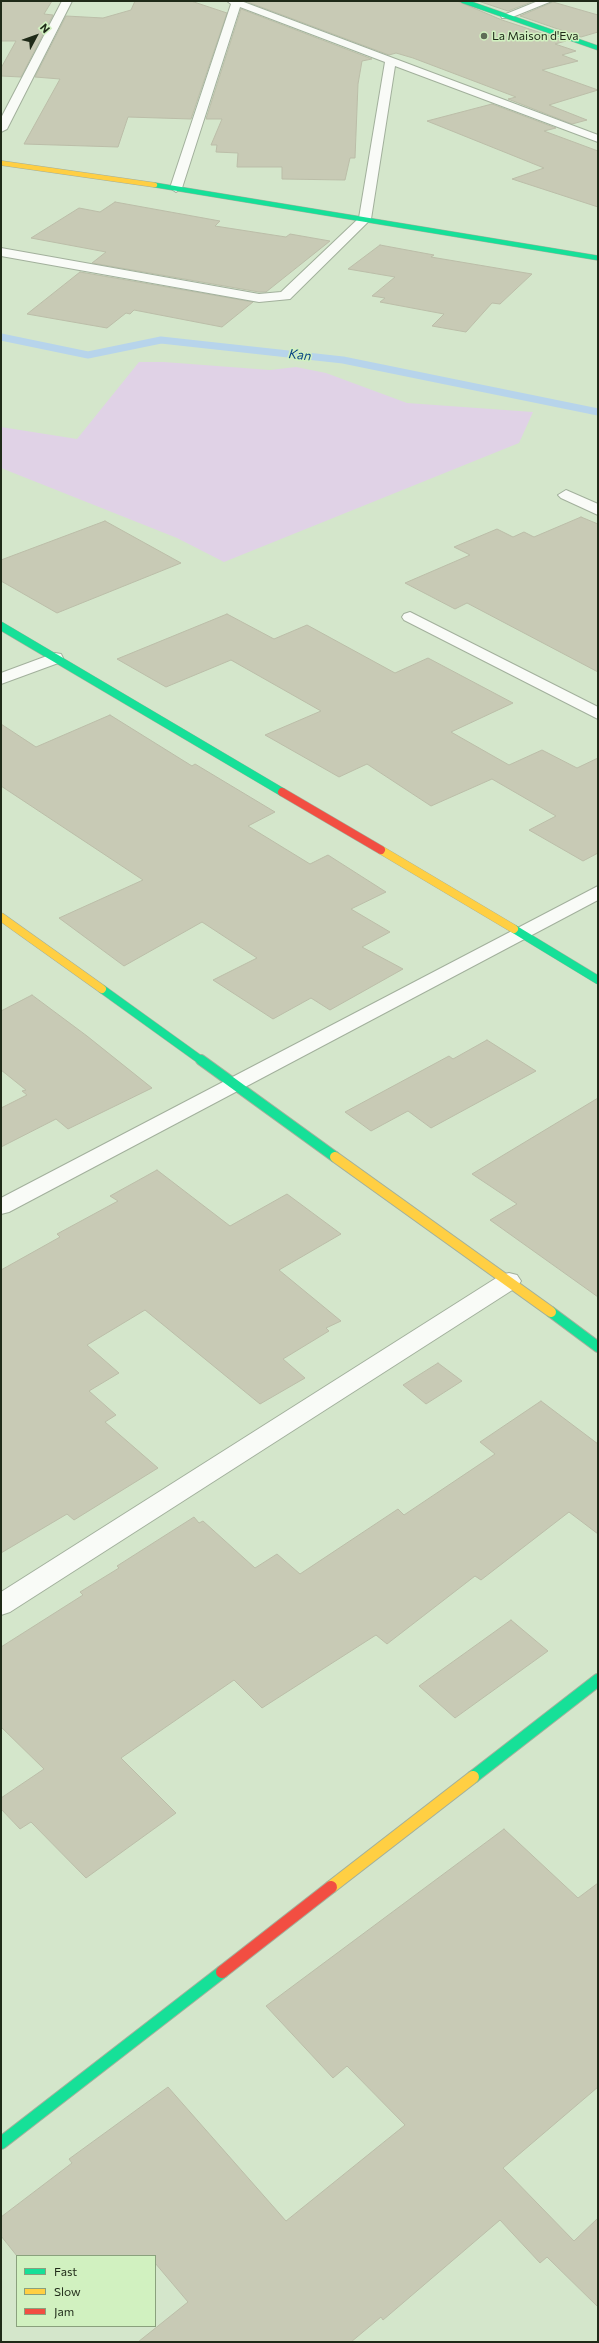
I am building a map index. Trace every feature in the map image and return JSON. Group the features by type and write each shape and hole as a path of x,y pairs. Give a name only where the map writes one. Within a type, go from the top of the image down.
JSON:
{"street":[{"path":"1,129 67,1"},
{"path":"463,1 598,48"},
{"path":"506,16 547,1"},
{"path":"176,188 234,2 390,62 598,139"},
{"path":"1,252 259,298 285,296 365,219 390,62"},
{"path":"1,163 176,188 598,258"},
{"path":"566,495 598,510"},
{"path":"410,617 598,714"},
{"path":"1,626 522,933 598,980"},
{"path":"1,679 55,658"},
{"path":"1,1207 598,892"},
{"path":"1,917 598,1347"},
{"path":"1,1605 509,1282"},
{"path":"1,2143 598,1680"}],"shaded area":[{"path":"139,362 164,362 270,370 296,367 326,373 407,403 533,412 519,443 224,562 177,538 1,468 1,427 77,439"}],"building":[{"path":"1,1 52,1 44,14 53,15 21,77 1,76 1,68 16,41 1,41"},
{"path":"135,1 191,1 227,13 191,119 128,117 118,147 24,144 60,79 35,77 66,16 103,18 131,10"},
{"path":"245,1 457,1 502,20 566,41 555,44 576,51 562,55 578,61 542,70 598,90 549,105 587,120 572,124 508,99 516,97 413,58 396,53 389,55"},
{"path":"478,1 534,1 508,11"},
{"path":"553,2 598,15 598,32 581,37 520,16"},
{"path":"241,9 372,59 362,61 358,84 355,158 350,158 345,180 282,179 282,167 237,167 238,153 216,152 217,145 211,145 222,119 206,119"},
{"path":"492,104 556,128 544,131 598,151 598,207 512,179 544,168 427,121"},
{"path":"115,202 220,221 215,226 286,237 290,234 330,241 266,292 259,292 92,263 106,252 31,238 79,208 100,212"},
{"path":"380,245 434,255 431,257 532,274 500,304 492,303 466,332 432,326 444,314 380,302 385,298 372,296 395,277 348,269"},
{"path":"80,272 253,302 222,327 134,310 130,314 126,313 107,328 27,314"},
{"path":"581,517 598,524 598,672 467,603 455,609 405,583 470,555 454,547 497,529 513,537 524,532 534,537"},
{"path":"105,521 181,563 57,613 1,581 1,560"},
{"path":"227,614 274,639 307,625 395,673 428,658 513,703 451,732 509,765 542,750 577,768 598,758 598,853 583,861 529,830 556,816 492,779 431,806 367,764 339,777 265,735 321,711 231,660 166,687 117,659"},
{"path":"110,715 192,766 195,764 275,812 248,826 310,864 328,855 386,892 351,909 390,932 362,947 403,969 330,1010 311,998 273,1019 213,980 257,958 202,922 124,966 59,918 143,880 1,786 1,724 36,747"},
{"path":"32,995 87,1036 152,1088 68,1129 56,1119 1,1147 1,1108 27,1095 22,1091 26,1090 1,1070 1,1011"},
{"path":"487,1040 536,1071 431,1128 408,1111 371,1131 345,1112 449,1056 453,1059"},
{"path":"598,1098 598,1297 490,1220 517,1204 472,1174"},
{"path":"157,1170 230,1226 287,1194 341,1234 279,1270 341,1321 326,1328 329,1331 283,1359 305,1378 260,1404 145,1310 87,1345 119,1373 89,1391 116,1415 105,1422 158,1468 74,1520 67,1514 1,1553 1,1270 60,1237 57,1234 118,1201 110,1196"},
{"path":"438,1363 462,1381 426,1404 403,1385"},
{"path":"541,1401 598,1444 598,1534 569,1512 481,1580 475,1576 387,1644 376,1635 262,1708 234,1680 121,1758 176,1813 86,1878 31,1822 20,1829 1,1809 1,1798 44,1769 1,1727 1,1647 83,1595 80,1592 119,1568 117,1566 194,1517 199,1523 203,1521 255,1568 277,1554 300,1574 398,1509 404,1515 495,1454 480,1442"},
{"path":"511,1620 548,1651 455,1718 419,1686"},
{"path":"504,1829 578,1898 598,1883 598,2087 503,2168 574,2241 598,2218 598,2307 547,2257 540,2263 500,2220 383,2320 381,2317 351,2342 138,2342 188,2302 156,2264 156,2255 16,2255 1,2236 1,2217 72,2163 69,2159 168,2087 286,2221 405,2125 347,2066 333,2078 266,2006"}],"waterway":[{"name":"Kan","path":"1,337 88,355 161,340 343,360 598,412"}],"traffic: fast":[{"path":"463,1 598,48"},
{"path":"155,185 598,258"},
{"path":"1,626 282,792"},
{"path":"514,929 598,980"},
{"path":"102,989 335,1157"},
{"path":"551,1312 598,1347"},
{"path":"473,1777 598,1680"},
{"path":"1,2143 222,1972"}],"traffic: slow":[{"path":"1,163 155,185"},
{"path":"381,850 514,929"},
{"path":"1,917 102,989"},
{"path":"335,1157 551,1312"},
{"path":"331,1887 473,1777"}],"traffic: jam":[{"path":"282,792 381,850"},
{"path":"222,1972 331,1887"}],"place":[{"name":"La Maison d'Eva","path":"484,36"}]}
